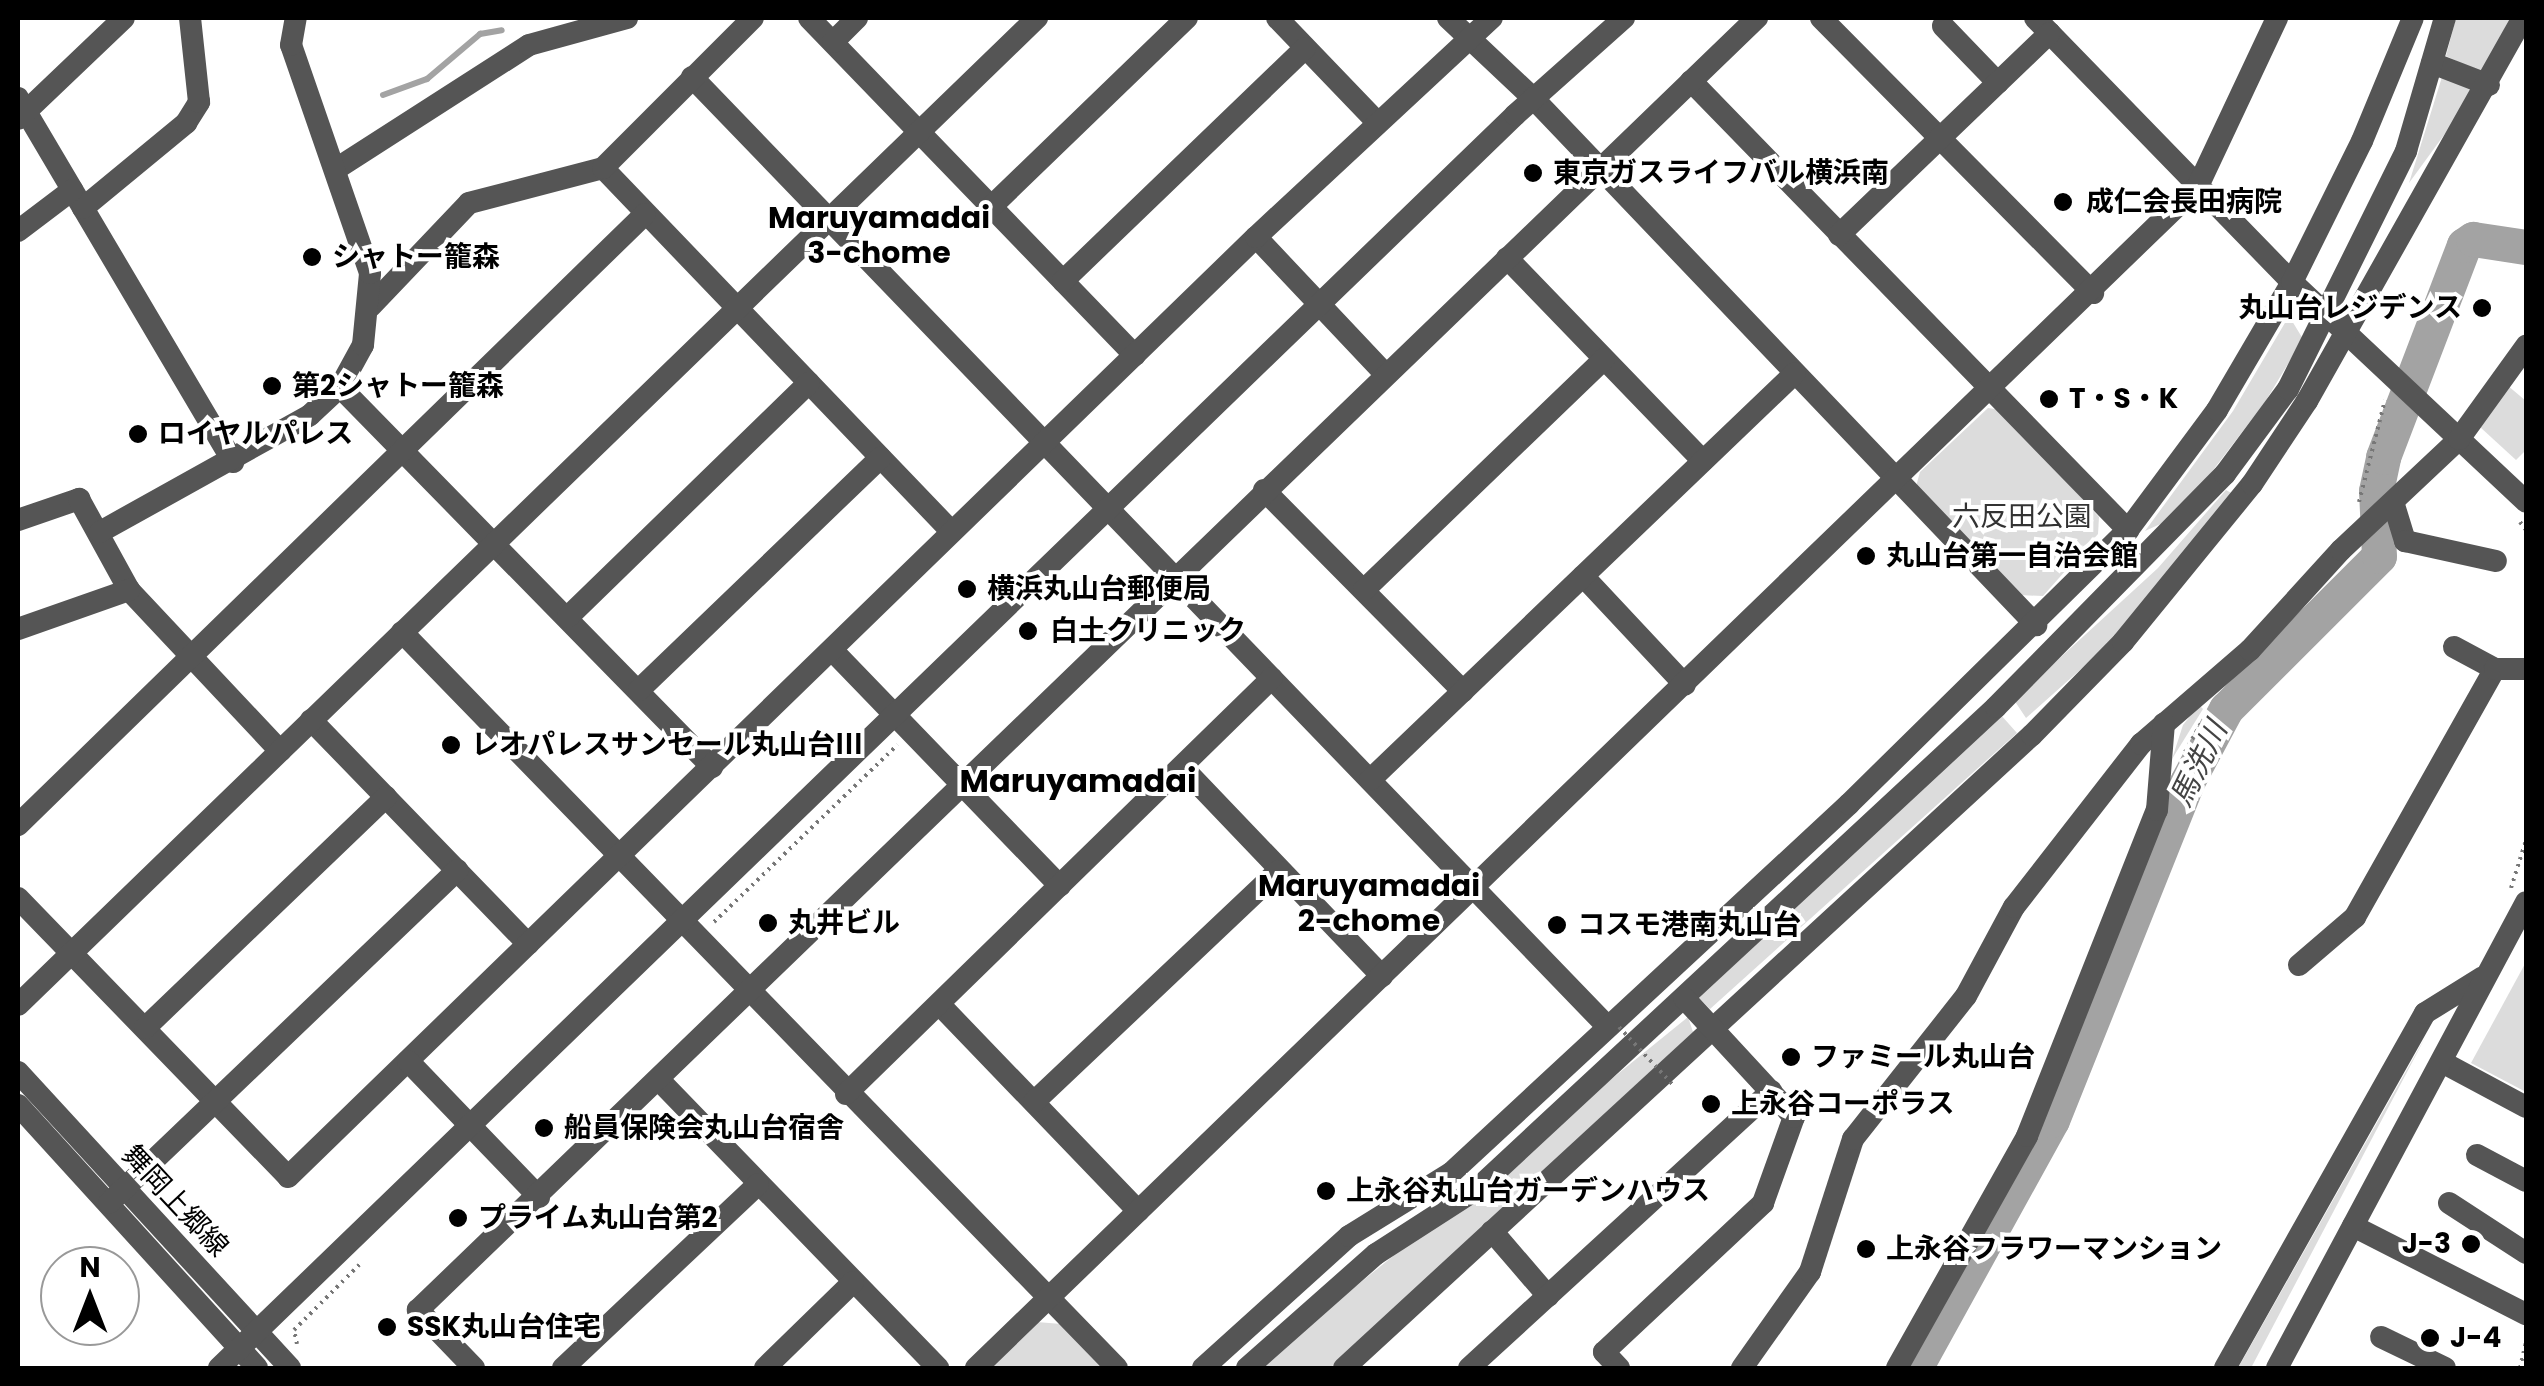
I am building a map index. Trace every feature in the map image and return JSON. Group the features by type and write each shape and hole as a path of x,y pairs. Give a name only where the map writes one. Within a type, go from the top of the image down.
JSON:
{"street":[{"path":"124,18 20,110 78,199 233,462"},
{"path":"18,232 78,199 186,123 199,102 190,18"},
{"path":"100,532 233,462 310,415 340,387 362,344 371,306 363,238 291,45 296,18"},
{"path":"336,170 530,46 627,18"},
{"path":"371,306 469,203 603,168 753,18"},
{"path":"809,18 1135,354"},
{"path":"832,42 857,18"},
{"path":"18,1004 1037,18"},
{"path":"992,206 1188,18"},
{"path":"1276,18 1376,121"},
{"path":"1448,18 1533,98 2036,625"},
{"path":"18,898 288,1176 1256,236 1376,121 1492,18"},
{"path":"219,1368 474,1128 1533,98 1624,18"},
{"path":"474,1368 418,1310 660,1081 1264,490 1757,18"},
{"path":"1821,18 2093,293"},
{"path":"976,1368 2093,293 2198,186 2277,18"},
{"path":"1203,1368 1348,1236 1451,1172 1612,1026 2036,625 2128,530 2217,410 2292,282 2362,142 2413,18"},
{"path":"1344,1368 2032,736 2123,642 2252,484 2335,324 2406,152 2445,18"},
{"path":"1248,1368 1376,1254 1476,1188 1684,998 1996,707 2225,474 2335,324 2489,85 2523,18"},
{"path":"1839,235 1998,82 2043,25 2292,282 2526,502"},
{"path":"1943,26 1998,82"},
{"path":"1063,281 1305,48"},
{"path":"2432,62 2489,85"},
{"path":"692,77 1474,888 1612,1026"},
{"path":"1691,80 1989,392 2128,530"},
{"path":"603,168 952,532"},
{"path":"18,825 646,214"},
{"path":"1256,236 1385,374"},
{"path":"1507,258 1703,461"},
{"path":"1742,1368 1810,1272 1853,1139 1966,996 2014,906 2164,723 2250,650 2459,439 2526,346"},
{"path":"1364,590 1604,358"},
{"path":"1370,780 1795,373"},
{"path":"568,617 809,383"},
{"path":"340,387 406,450 712,767"},
{"path":"639,690 880,458"},
{"path":"1264,490 1463,691"},
{"path":"18,519 79,498 129,590 190,660 280,750"},
{"path":"2391,508 2404,541 2496,561"},
{"path":"1583,576 1685,685"},
{"path":"18,629 129,590"},
{"path":"402,632 1045,1300 1117,1368"},
{"path":"2454,646 2495,669 2526,669"},
{"path":"832,650 1060,886"},
{"path":"2299,965 2354,917 2495,669"},
{"path":"846,1094 1272,678"},
{"path":"310,720 528,944"},
{"path":"1897,1368 2027,1136 2157,810 2164,723"},
{"path":"1183,768 1382,976"},
{"path":"145,1028 386,797"},
{"path":"116,1197 457,870"},
{"path":"1034,1102 1278,871"},
{"path":"2277,1368 2526,902"},
{"path":"2225,1368 2424,1014 2488,974"},
{"path":"1619,1368 1604,1352 1763,1202 1794,1117 1684,998"},
{"path":"940,1005 1138,1211"},
{"path":"408,1061 539,1196"},
{"path":"2442,1062 2526,1107"},
{"name":"舞岡上郷線","path":"18,1072 256,1368"},
{"path":"660,1081 938,1368"},
{"path":"1469,1368 1771,1091"},
{"name":"舞岡上郷線","path":"18,1104 259,1333 290,1368"},
{"path":"2476,1155 2526,1181"},
{"path":"563,1368 758,1184"},
{"path":"2450,1203 2526,1253"},
{"path":"2353,1226 2526,1314"},
{"path":"1492,1231 1548,1296"},
{"path":"765,1368 853,1282"},
{"path":"2381,1337 2445,1368"}],"path":[{"path":"714,922 897,745 905,745"},
{"path":"1612,1026 1674,1086"},
{"path":"2520,1368 2526,1343"}],"green space":[{"path":"2456,18 2510,18 2482,73 2446,56"},
{"path":"2442,77 2472,89 2471,98 2409,183"},
{"path":"2289,316 2303,339 2265,402 2207,478 2167,521 2145,531 2233,411"},
{"path":"2507,385 2526,401 2526,450 2516,460 2480,427"},
{"name":"六反田公園","path":"1988,408 2001,410 2099,517 2098,534 2043,596 2019,595 1915,490 1920,472"},
{"path":"2226,490 2233,494 2108,645 2026,718 2014,700 2158,568"},
{"path":"2199,705 2203,709 2172,759 2183,725"},
{"path":"2000,714 2017,733 1710,1009 1699,998"},
{"path":"2526,962 2526,1092 2471,1063"},
{"path":"1688,1017 1693,1032 1330,1368 1255,1368"},
{"path":"2426,1036 2251,1368 2238,1368"},
{"path":"1037,1322 1061,1324 1104,1368 989,1368"}],"waterway":[{"path":"383,95 427,79 480,34 502,30"},
{"name":"馬洗川","path":"1915,1368 2052,1120 2187,782 2226,709 2379,556 2376,491 2383,457 2464,245 2473,239 2526,247"}],"place":[{"name":"東京ガスライフバル横浜南","path":"1533,173"},
{"name":"成仁会長田病院","path":"2063,202"},
{"name":"シャトー籠森","path":"312,257"},
{"name":"丸山台レジデンス","path":"2482,308"},
{"name":"第2シャトー籠森","path":"272,386"},
{"name":"T・S・K","path":"2049,399"},
{"name":"ロイヤルパレス","path":"138,434"},
{"name":"丸山台第一自治会館","path":"1866,556"},
{"name":"横浜丸山台郵便局","path":"967,589"},
{"name":"白土クリニック","path":"1028,631"},
{"name":"レオパレスサンセール丸山台Ⅲ","path":"451,745"},
{"name":"丸井ビル","path":"768,923"},
{"name":"コスモ港南丸山台","path":"1557,925"},
{"name":"ファミール丸山台","path":"1791,1057"},
{"name":"上永谷コーポラス","path":"1711,1104"},
{"name":"船員保険会丸山台宿舎","path":"544,1128"},
{"name":"上永谷丸山台ガーデンハウス","path":"1326,1191"},
{"name":"プライム丸山台第2","path":"458,1218"},
{"name":"J-3","path":"2471,1244"},
{"name":"上永谷フラワーマンション","path":"1866,1249"},
{"name":"SSK丸山台住宅","path":"387,1327"},
{"name":"J-4","path":"2430,1338"}],"district":[{"name":"Maruyamadai 3-chome","path":"879,235"},
{"name":"Maruyamadai","path":"1078,781"},
{"name":"Maruyamadai 2-chome","path":"1369,903"}]}
